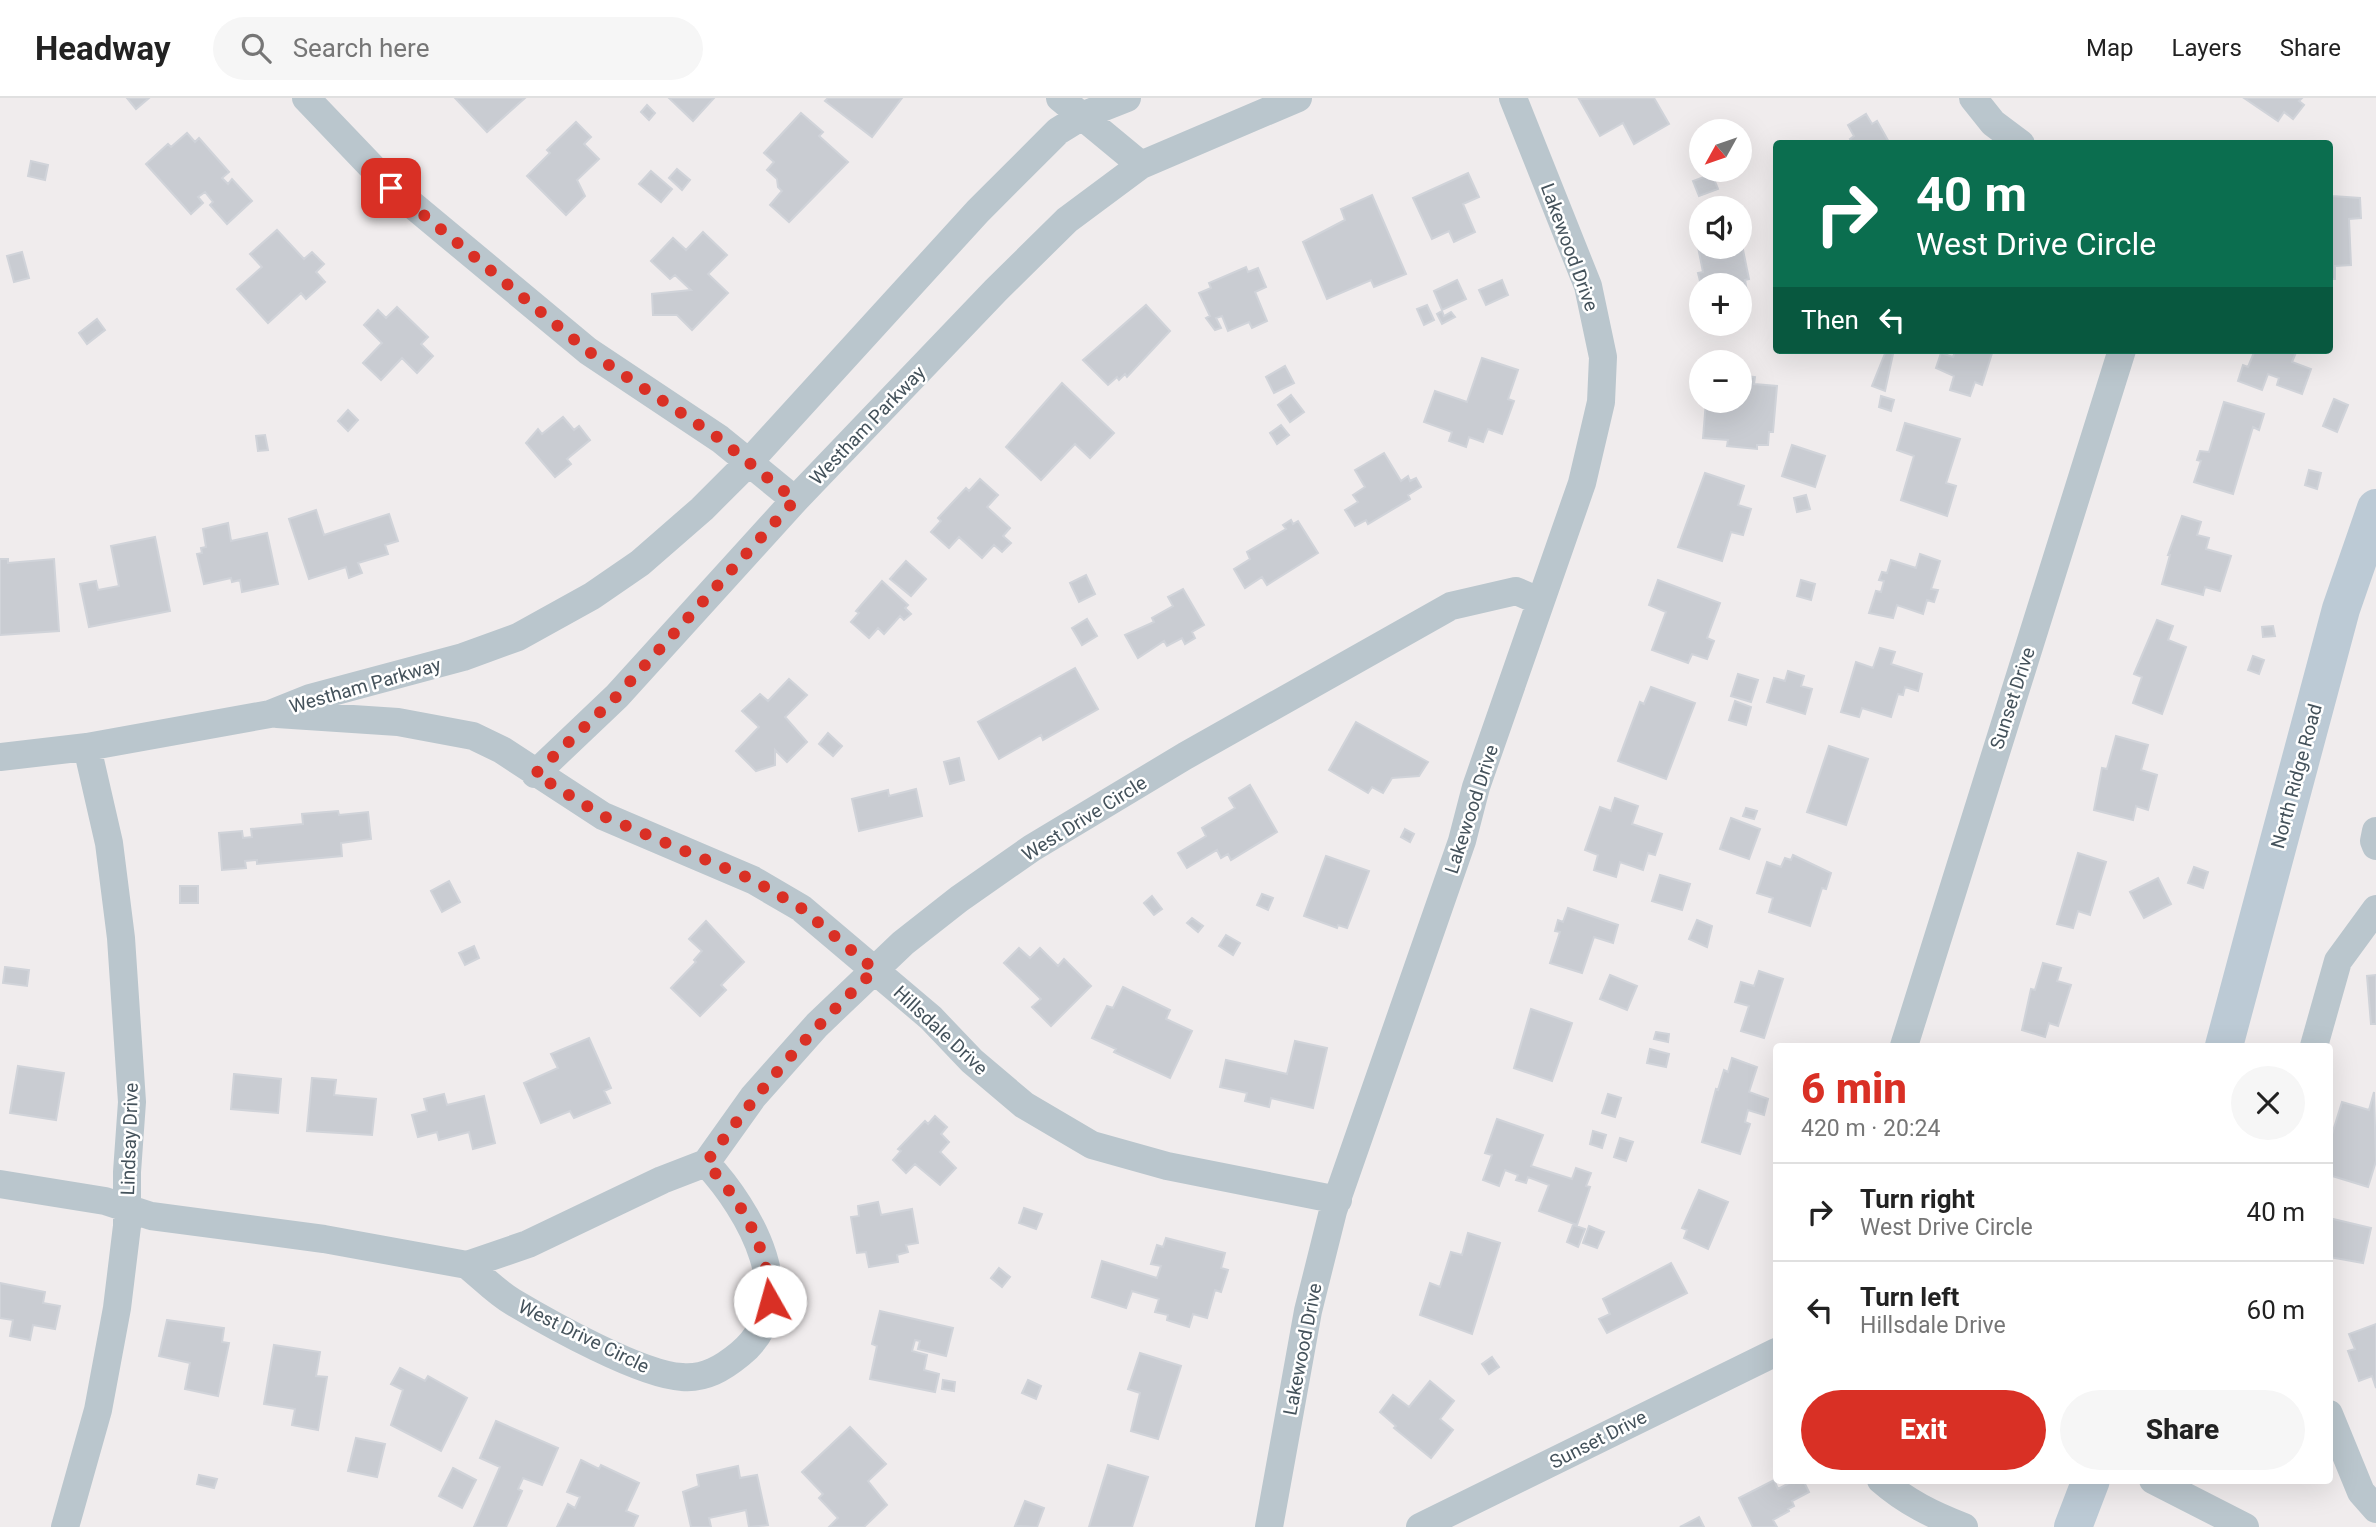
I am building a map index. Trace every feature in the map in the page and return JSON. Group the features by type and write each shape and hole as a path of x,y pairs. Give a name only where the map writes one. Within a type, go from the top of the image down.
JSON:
{"main road":[{"name":"North Ridge Road","path":"2225,1043 2341,609 2376,508"},
{"path":"2073,1527 2089,1484"}],"street":[{"path":"306,98 391,188 588,351 750,461 795,500"},
{"path":"1060,98 1084,115 1141,166"},
{"name":"Westham Parkway","path":"0,757 87,747 270,714 310,698 463,657 518,637 592,596 640,563 750,461 978,211 1058,131 1084,115 1127,98"},
{"name":"Westham Parkway","path":"270,714 398,722 473,736 502,750 535,774 617,696 795,500 1067,220 1141,166 1298,98"},
{"name":"Lakewood Drive","path":"1269,1527 1308,1311 1338,1200 1462,841 1476,787 1514,686 1539,601 1582,483 1596,432 1603,357 1588,286 1513,98"},
{"path":"1973,98 1993,123 2016,140"},
{"name":"Sunset Drive","path":"1905,1043 2121,354"},
{"name":"West Drive Circle","path":"0,1184 105,1201 151,1216 324,1239 467,1265 511,1301 622,1359 667,1376 707,1375 726,1366 747,1349 763,1327 770,1291 762,1252 746,1217 727,1186 706,1163 753,1097 817,1025 875,970 959,899 1032,848 1185,756 1451,606 1516,592 1539,601"},
{"name":"Lindsay Drive","path":"65,1527 99,1410 117,1308 127,1209 132,1102 121,938 109,843 87,747"},
{"name":"Hillsdale Drive","path":"535,774 603,816 765,887 801,908 930,1018 972,1061 1024,1105 1092,1144 1167,1166 1338,1200"},
{"path":"2376,831 2376,846"},
{"path":"2315,1043 2339,961 2376,909"},
{"path":"467,1265 574,1224 662,1180 706,1163"},
{"name":"Sunset Drive","path":"1420,1527 1773,1353"},
{"path":"2333,1423 2361,1492 2376,1509"},
{"path":"1886,1484 1929,1513 1964,1527"},
{"path":"2161,1484 2245,1527"}],"building":[{"path":"127,98 149,98 136,109"},
{"path":"455,98 525,98 487,132"},
{"path":"669,98 714,98 693,121"},
{"path":"828,98 902,98 872,137 825,101"},
{"path":"1654,98 1669,124 1634,144 1623,123 1600,136 1579,99"},
{"path":"2244,98 2302,98 2299,101 2304,105 2293,119 2284,112 2278,121"},
{"path":"647,105 655,113 649,120 641,112"},
{"path":"801,113 823,132 819,136 848,162 789,222 770,205 782,191 778,187 777,179 767,170 774,162 764,153"},
{"path":"1866,114 1872,124 1877,121 1888,140 1851,140 1854,136 1848,125"},
{"path":"576,122 591,137 584,144 599,159 577,180 585,196 566,215 527,176 550,153 547,150"},
{"path":"187,133 195,142 199,138 229,172 222,178 228,184 232,179 252,201 227,224 210,205 213,202 205,192 198,197 203,203 191,214 146,164 168,144 171,147"},
{"path":"31,161 48,165 45,180 28,176"},
{"path":"677,169 690,180 682,190 669,178"},
{"path":"651,171 672,189 661,202 639,184"},
{"path":"1468,173 1479,197 1463,204 1475,232 1454,242 1449,231 1432,239 1413,198"},
{"path":"1693,182 1715,182 1718,189 1699,196"},
{"path":"1372,195 1406,274 1374,287 1371,280 1327,299 1303,242 1345,220 1341,209"},
{"path":"2333,196 2360,198 2361,218 2349,219 2351,265 2335,266 2335,279"},
{"path":"277,230 304,259 312,252 324,264 316,272 325,282 306,299 301,293 268,323 237,289 262,267 250,254"},
{"path":"703,232 727,255 708,274 728,293 692,330 677,315 653,315 652,294 691,290 675,275 670,279 651,261 673,238 686,250"},
{"path":"22,252 29,278 14,282 7,256"},
{"path":"1700,259 1745,259 1748,273 1698,273 1703,272"},
{"path":"1246,267 1248,272 1258,268 1266,287 1255,292 1267,321 1252,328 1249,322 1228,331 1222,316 1216,318 1221,328 1215,330 1206,318 1210,316 1199,293 1211,288 1209,283"},
{"path":"1457,280 1466,299 1442,310 1434,291"},
{"path":"1502,280 1508,295 1486,305 1479,290"},
{"path":"1146,305 1170,331 1127,377 1125,374 1119,380 1117,377 1108,385 1083,360"},
{"path":"1427,305 1434,320 1424,325 1417,309"},
{"path":"397,307 428,337 421,344 433,356 417,373 402,358 381,380 363,363 382,343 364,325 378,310 386,318"},
{"path":"1442,311 1444,316 1451,312 1455,317 1442,324 1437,314"},
{"path":"97,319 105,330 87,344 79,333"},
{"path":"1885,354 1893,354 1885,391 1872,386"},
{"path":"1941,354 1953,357 1954,354 1992,354 1982,385 1975,382 1970,396 1950,390 1954,376 1936,368"},
{"path":"2253,354 2295,354 2292,362 2311,369 2302,394 2277,385 2279,378 2268,374 2262,390 2238,381 2243,365 2248,367"},
{"path":"1482,358 1518,370 1508,399 1514,401 1502,434 1488,429 1483,442 1469,437 1466,447 1449,441 1452,432 1424,422 1435,391 1467,402"},
{"path":"1285,366 1294,383 1274,393 1266,377"},
{"path":"1752,377 1755,377 1754,384 1777,386 1773,432 1769,432 1768,445 1757,445 1757,449 1727,446 1728,440 1703,438 1705,413 1752,413"},
{"path":"1062,383 1114,433 1090,458 1075,444 1041,480 1006,447"},
{"path":"1291,395 1304,412 1290,422 1278,405"},
{"path":"1881,396 1894,400 1891,411 1879,407"},
{"path":"2334,399 2348,405 2337,432 2323,426"},
{"path":"2224,402 2264,414 2259,430 2253,427 2233,494 2194,482 2201,461 2197,460 2200,451 2209,452"},
{"path":"348,410 358,420 348,431 338,421"},
{"path":"563,417 574,430 579,426 590,440 567,459 571,464 555,477 526,443 538,429 542,434"},
{"path":"1905,423 1960,439 1946,483 1956,486 1947,516 1901,500 1914,456 1897,450"},
{"path":"1281,425 1289,435 1277,444 1270,433"},
{"path":"265,435 268,450 258,451 256,436"},
{"path":"1792,445 1825,456 1815,487 1782,476"},
{"path":"1384,453 1401,481 1408,476 1410,481 1416,478 1421,487 1408,495 1410,499 1368,524 1366,520 1355,526 1345,510 1358,502 1353,495 1365,487 1355,470"},
{"path":"2309,470 2321,473 2317,489 2305,485"},
{"path":"1705,473 1744,486 1738,505 1751,509 1743,535 1731,532 1722,561 1678,547"},
{"path":"980,479 998,495 987,507 1010,528 1003,536 1011,543 1002,552 994,545 982,558 959,537 949,548 931,532 941,521 938,518 966,488 969,491"},
{"path":"1806,495 1810,509 1797,512 1794,498"},
{"path":"316,510 324,535 389,514 398,541 385,545 388,554 358,563 362,573 349,578 346,567 309,579 289,519"},
{"path":"2182,516 2201,522 2197,535 2209,538 2206,549 2231,556 2220,591 2205,587 2203,595 2162,584 2168,555"},
{"path":"1291,520 1293,524 1298,521 1318,553 1267,585 1262,577 1245,588 1234,569 1250,559 1247,552 1286,529 1283,525"},
{"path":"228,523 231,541 267,533 278,584 242,592 240,580 232,582 231,578 204,584 197,554 202,553 201,548 206,547 203,529"},
{"path":"155,537 170,611 89,627 80,584 96,581 98,590 119,586 111,546"},
{"path":"1920,554 1940,561 1931,589 1938,590 1934,602 1927,600 1923,614 1897,605 1893,618 1869,613 1876,591 1881,592 1884,581 1879,580 1882,572 1887,573 1891,560 1916,568"},
{"path":"0,559 8,559 8,563 54,559 59,631 0,635"},
{"path":"906,561 926,579 911,596 890,579"},
{"path":"1086,575 1095,594 1079,602 1070,583"},
{"path":"1658,580 1720,603 1707,638 1714,641 1707,659 1692,654 1688,663 1652,650 1666,612 1649,605"},
{"path":"1801,580 1815,584 1811,600 1797,596"},
{"path":"882,581 908,605 905,608 911,614 904,620 900,616 884,634 878,628 869,638 851,622 859,613 856,611"},
{"path":"1183,589 1204,625 1192,632 1195,638 1185,644 1182,638 1167,646 1164,641 1138,658 1125,635 1154,622 1152,618 1173,606 1168,597"},
{"path":"1087,619 1097,636 1082,645 1072,628"},
{"path":"2157,620 2173,626 2168,640 2186,647 2162,714 2133,703 2142,677 2134,674"},
{"path":"2273,626 2275,636 2263,637 2262,627"},
{"path":"1880,648 1895,652 1891,664 1922,674 1918,691 1905,687 1903,695 1898,694 1891,717 1862,708 1859,717 1841,712 1856,662 1873,668"},
{"path":"2253,656 2264,660 2259,674 2248,670"},
{"path":"1075,668 1098,709 1043,740 1041,735 999,759 978,722"},
{"path":"1788,671 1804,676 1801,686 1812,689 1805,714 1767,702 1774,678 1785,681"},
{"path":"1738,674 1758,680 1751,702 1731,696"},
{"path":"789,679 807,695 785,717 807,742 787,762 775,750 775,765 756,771 736,751 759,727 742,711 760,694 768,701"},
{"path":"1651,687 1695,703 1666,779 1618,761 1640,702 1644,704"},
{"path":"1735,701 1751,707 1746,725 1729,720"},
{"path":"1356,722 1428,762 1419,776 1392,778 1383,793 1372,787 1368,793 1329,770"},
{"path":"828,733 842,746 833,756 819,744"},
{"path":"2116,736 2148,745 2141,770 2157,775 2148,810 2136,806 2133,820 2094,810 2102,768 2107,769"},
{"path":"1829,746 1868,759 1846,825 1807,812"},
{"path":"959,758 964,780 950,784 944,762"},
{"path":"1250,785 1277,832 1231,860 1228,854 1221,858 1217,850 1187,868 1178,853 1206,836 1202,828 1235,808 1229,798"},
{"path":"916,789 922,816 859,831 852,799 888,790 889,796"},
{"path":"1615,798 1638,806 1632,824 1662,834 1655,855 1648,853 1643,870 1620,862 1616,877 1594,870 1598,855 1585,850 1600,807 1611,811"},
{"path":"1746,808 1757,811 1754,819 1743,816"},
{"path":"338,811 339,815 368,812 371,839 341,843 342,856 257,864 257,860 245,861 246,868 222,870 219,833 242,831 243,838 252,837 251,829 303,824 302,814"},
{"path":"1731,818 1760,829 1749,859 1720,849"},
{"path":"1405,829 1414,834 1410,842 1401,837"},
{"path":"2078,853 2106,862 2090,915 2078,911 2073,928 2057,924"},
{"path":"1793,855 1831,873 1826,889 1822,888 1810,926 1769,912 1773,898 1757,893 1767,862 1781,867 1785,858 1791,860"},
{"path":"1326,856 1369,871 1347,928 1338,925 1337,928 1304,916"},
{"path":"2194,867 2208,872 2203,888 2188,883"},
{"path":"1660,875 1690,884 1682,910 1652,901"},
{"path":"2158,878 2171,904 2144,918 2130,892"},
{"path":"449,881 460,902 442,912 431,891"},
{"path":"180,886 198,886 198,903 180,903"},
{"path":"1262,894 1273,898 1268,910 1257,905"},
{"path":"1152,896 1162,909 1154,915 1144,903"},
{"path":"1568,908 1618,925 1613,943 1594,937 1582,973 1550,963 1560,932 1555,931 1558,920 1563,922"},
{"path":"1192,918 1203,926 1198,932 1187,923"},
{"path":"1697,920 1712,926 1707,947 1689,939"},
{"path":"706,921 744,962 721,985 726,990 700,1016 671,988 696,962 694,960 702,951 689,939"},
{"path":"1226,935 1240,943 1233,955 1219,946"},
{"path":"474,946 479,958 465,965 459,953"},
{"path":"1019,948 1030,958 1040,948 1058,966 1064,959 1091,986 1051,1026 1032,1007 1041,999 1004,963"},
{"path":"2043,963 2061,968 2057,981 2071,985 2058,1026 2049,1023 2045,1037 2022,1030 2031,989 2035,990"},
{"path":"5,967 29,970 27,986 3,983"},
{"path":"1759,971 1783,979 1764,1038 1741,1031 1749,1006 1735,1002 1741,982 1754,986"},
{"path":"1610,975 1637,986 1627,1010 1600,999"},
{"path":"2376,975 2376,1024 2371,1024 2367,976"},
{"path":"1123,987 1170,1010 1166,1019 1192,1031 1170,1078 1114,1052 1116,1049 1092,1038 1107,1006 1113,1008"},
{"path":"1531,1009 1572,1023 1552,1081 1514,1068"},
{"path":"1656,1032 1669,1034 1668,1042 1654,1039"},
{"path":"589,1038 611,1088 604,1091 610,1103 574,1118 570,1111 541,1123 524,1083 558,1068 551,1054"},
{"path":"1295,1041 1327,1048 1313,1108 1271,1098 1269,1107 1245,1101 1247,1093 1220,1087 1226,1060 1287,1074"},
{"path":"1650,1049 1669,1054 1666,1067 1647,1063"},
{"path":"1732,1058 1757,1067 1749,1092 1768,1099 1764,1115 1748,1110 1745,1122 1750,1124 1740,1154 1702,1142 1716,1089 1718,1090 1724,1070 1728,1072"},
{"path":"18,1066 64,1073 56,1120 10,1113"},
{"path":"234,1074 281,1079 278,1113 231,1109"},
{"path":"312,1078 336,1080 334,1095 376,1099 372,1135 307,1131"},
{"path":"2374,1092 2376,1161 2368,1187 2333,1176 2333,1131 2342,1102 2369,1110"},
{"path":"444,1094 447,1105 484,1096 495,1143 473,1149 469,1132 439,1140 437,1132 418,1137 412,1115 427,1111 424,1099"},
{"path":"1608,1094 1621,1098 1615,1117 1602,1113"},
{"path":"935,1116 947,1127 941,1134 949,1142 940,1152 956,1168 940,1185 915,1164 906,1173 893,1160 901,1151 898,1149 925,1121 928,1124"},
{"path":"1497,1119 1543,1135 1531,1166 1572,1179 1576,1168 1591,1173 1586,1186 1590,1187 1577,1225 1539,1211 1549,1185 1528,1177 1526,1183 1516,1180 1518,1175 1505,1170 1499,1186 1483,1180 1492,1155 1485,1153"},
{"path":"1593,1131 1606,1135 1602,1148 1590,1144"},
{"path":"1620,1138 1633,1142 1626,1161 1614,1157"},
{"path":"1699,1190 1728,1202 1708,1249 1684,1238 1687,1230 1682,1228"},
{"path":"878,1202 881,1215 912,1209 918,1243 906,1245 908,1252 897,1255 898,1262 869,1267 866,1252 857,1253 851,1217 859,1216 858,1206"},
{"path":"1024,1208 1042,1214 1036,1229 1019,1223"},
{"path":"2333,1219 2371,1228 2363,1263 2333,1258"},
{"path":"1573,1225 1585,1229 1578,1247 1567,1242"},
{"path":"1589,1226 1604,1232 1597,1248 1583,1243"},
{"path":"1468,1233 1500,1243 1472,1334 1420,1315 1430,1283 1440,1287 1451,1252 1462,1255"},
{"path":"1166,1238 1225,1253 1221,1268 1228,1270 1221,1292 1215,1290 1207,1318 1193,1314 1189,1327 1167,1320 1168,1315 1155,1312 1159,1299 1132,1291 1126,1308 1092,1297 1102,1261 1157,1278 1161,1266 1151,1264 1157,1245 1163,1247"},
{"path":"1671,1263 1687,1293 1607,1333 1599,1319 1610,1314 1603,1299"},
{"path":"999,1268 1010,1277 1002,1287 991,1278"},
{"path":"0,1283 45,1292 43,1303 60,1306 55,1329 33,1325 30,1340 10,1336 13,1320 0,1318"},
{"path":"880,1311 953,1328 946,1356 918,1349 920,1341 915,1340 912,1351 927,1355 924,1370 939,1374 935,1392 870,1379 877,1346 872,1344"},
{"path":"167,1320 224,1328 222,1342 229,1343 218,1396 185,1389 190,1363 159,1356"},
{"path":"2376,1324 2376,1388 2372,1376 2359,1381 2348,1351 2355,1349 2349,1334"},
{"path":"274,1345 320,1352 316,1376 327,1377 318,1430 292,1425 295,1409 264,1404"},
{"path":"1140,1353 1181,1366 1158,1439 1131,1431 1140,1393 1128,1389"},
{"path":"1492,1357 1499,1367 1489,1374 1482,1364"},
{"path":"400,1368 425,1381 428,1376 467,1398 441,1451 391,1425 403,1390 391,1384"},
{"path":"943,1380 955,1382 954,1391 942,1389"},
{"path":"1028,1380 1041,1386 1036,1399 1022,1393"},
{"path":"1430,1381 1454,1401 1440,1419 1453,1430 1431,1458 1394,1428 1396,1426 1380,1412 1393,1395 1409,1407"},
{"path":"496,1421 558,1448 542,1485 523,1478 518,1489 522,1491 506,1527 474,1527 500,1467 480,1458"},
{"path":"850,1427 886,1464 868,1481 887,1505 864,1527 829,1527 838,1518 819,1498 823,1494 802,1472"},
{"path":"356,1438 385,1444 377,1477 348,1471"},
{"path":"581,1460 599,1469 601,1465 639,1483 626,1511 638,1516 633,1527 557,1527 568,1504 575,1508 580,1497 567,1492"},
{"path":"1108,1465 1148,1477 1132,1527 1089,1527"},
{"path":"738,1466 740,1478 757,1475 768,1525 749,1527 746,1510 709,1518 711,1527 691,1527 683,1492 699,1486 697,1475"},
{"path":"453,1468 476,1480 462,1508 439,1496"},
{"path":"199,1475 217,1479 214,1488 197,1484"},
{"path":"1773,1481 1778,1489 1787,1484 1805,1484 1809,1492 1792,1501 1794,1506 1788,1509 1789,1511 1773,1520 1777,1527 1753,1527 1739,1498"},
{"path":"1025,1501 1044,1508 1037,1527 1015,1526"},
{"path":"1699,1517 1704,1527 1680,1527"}],"route":[{"path":"391,188 588,351 720,439 795,500 617,696 535,774 603,816 684,853 753,880 801,908 875,970 817,1025 753,1097 706,1163 727,1186 746,1217 762,1252 770,1301"}]}
